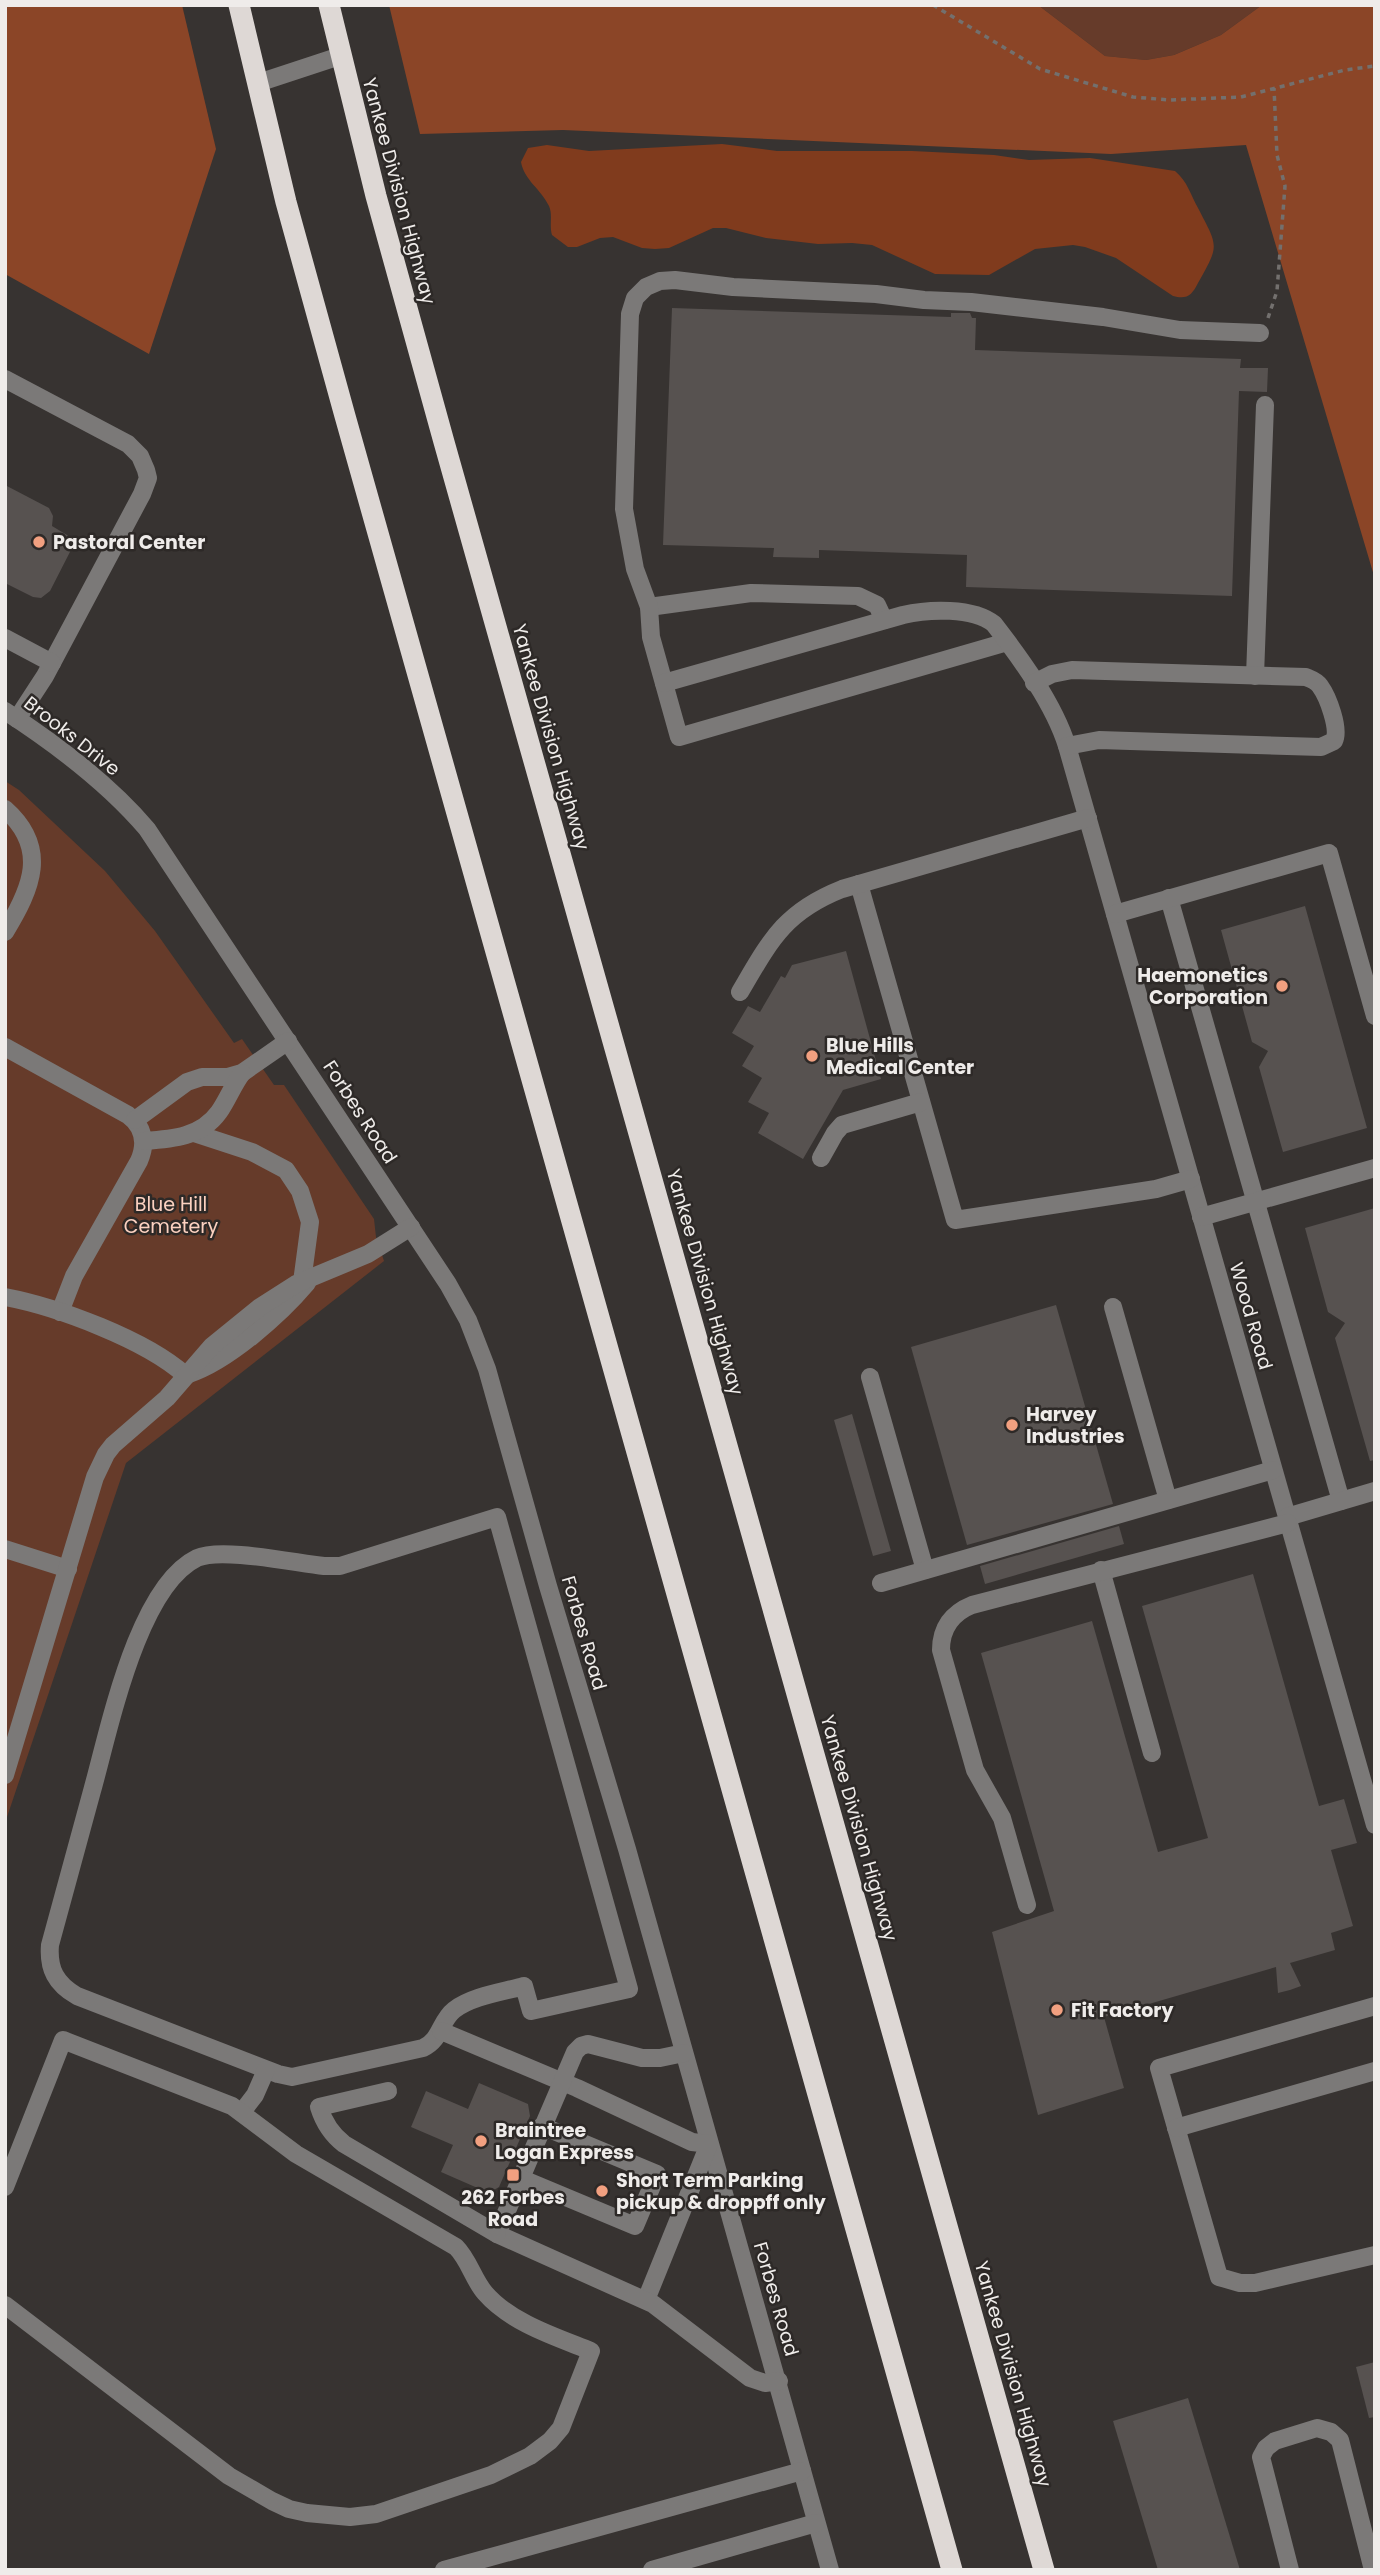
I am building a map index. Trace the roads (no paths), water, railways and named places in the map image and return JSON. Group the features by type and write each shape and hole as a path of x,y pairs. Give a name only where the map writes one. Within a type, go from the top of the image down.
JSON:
{"highway":[{"path":"239,5 283,190 341,404 952,2570"},
{"name":"Yankee Division Highway","path":"329,5 340,56 444,442 1044,2570"}],"street":[{"path":"258,83 340,56"},
{"path":"1007,642 679,737 651,637 649,607 635,569 626,522 624,497 630,314 635,298 646,287 660,281 675,280 984,303 1103,317 1180,330 1261,333"},
{"path":"8,387 128,444 144,463 148,478 52,663 11,715"},
{"path":"1255,676 1265,405"},
{"path":"649,607 763,593 858,596 877,606 884,620"},
{"name":"Wood Road","path":"664,683 918,612 971,613 983,616 994,624 1054,713 1067,746 1088,818 1375,1825"},
{"path":"5,638 52,663"},
{"path":"1034,683 1052,674 1072,670 1306,677 1318,683 1337,730 1334,741 1321,747 1099,740 1067,746"},
{"name":"Brooks Drive","path":"11,715 114,794"},
{"name":"Forbes Road","path":"114,794 155,840 411,1227 459,1303 484,1361 627,1849 709,2144 779,2381 830,2570"},
{"path":"5,808 26,835 33,855 27,890 5,932"},
{"path":"740,992 766,947 790,918 822,898 859,884 1088,818"},
{"path":"1115,914 1329,853 1375,1016"},
{"path":"859,884 955,1220 1156,1189 1191,1179"},
{"path":"1169,898 1341,1501"},
{"path":"135,1120 194,1079 228,1077 242,1073 288,1041"},
{"path":"5,1047 135,1120 144,1141 139,1161 74,1276 60,1312"},
{"path":"144,1141 173,1139 194,1133 219,1113 242,1073"},
{"path":"821,1158 842,1125 921,1102"},
{"path":"194,1133 252,1152 286,1170 300,1191 310,1222 307,1280"},
{"path":"1202,1217 1375,1168"},
{"path":"5,1776 95,1477 106,1454 122,1436 167,1398 185,1375 220,1359 282,1310 307,1280 368,1254 411,1227"},
{"path":"5,1297 60,1312 147,1347 185,1375"},
{"path":"1113,1307 1168,1500"},
{"path":"870,1377 925,1570"},
{"path":"881,1583 1273,1470"},
{"path":"1027,1905 1002,1818 975,1770 941,1650 941,1640 950,1620 967,1607 1288,1520 1375,1491"},
{"path":"497,1517 629,1989 531,2011 524,1986 463,2004 449,2015 434,2042 423,2048 299,2076 284,2076 266,2070 77,1996 61,1986 52,1972 50,1945 119,1692 138,1640 153,1607 170,1581 184,1566 199,1557 221,1553 340,1566 497,1517"},
{"path":"5,1549 68,1569"},
{"path":"1101,1570 1152,1753"},
{"path":"1375,2006 1159,2068 1219,2277 1241,2283 1255,2283 1375,2255"},
{"path":"441,2031 561,2081 692,2142 709,2144 646,2300"},
{"path":"5,2187 63,2040 242,2112 296,2154 456,2247 467,2260 484,2292 503,2309 544,2332 591,2351 564,2421 550,2441 519,2463 376,2514 350,2517 298,2511 272,2501 219,2470 5,2305"},
{"path":"497,2234 561,2081 575,2052 581,2046 588,2044 642,2058 660,2058 684,2053"},
{"path":"242,2112 255,2095 266,2070"},
{"path":"1176,2128 1375,2071"},
{"path":"388,2091 319,2107 331,2133 344,2144 497,2234 646,2300 670,2315 743,2374 765,2383 779,2381"},
{"path":"520,2178 635,2226 657,2174 542,2126"},
{"path":"1290,2570 1261,2457 1266,2448 1275,2441 1317,2428 1331,2432 1340,2440 1373,2570"},
{"path":"444,2570 802,2471"},
{"path":"652,2570 816,2523"}],"place":[{"name":"Pastoral Center","path":"39,542"},
{"name":"Haemonetics Corporation","path":"1282,986"},
{"name":"Blue Hills Medical Center","path":"812,1056"},
{"name":"Harvey Industries","path":"1012,1425"},
{"name":"Fit Factory","path":"1057,2010"},
{"name":"Braintree Logan Express","path":"481,2141"},
{"name":"262 Forbes Road","path":"513,2175"},
{"name":"Short Term Parking pickup & droppff only","path":"602,2191"}],"park label":[{"name":"Blue Hill Cemetery","path":"171,1215"}]}
